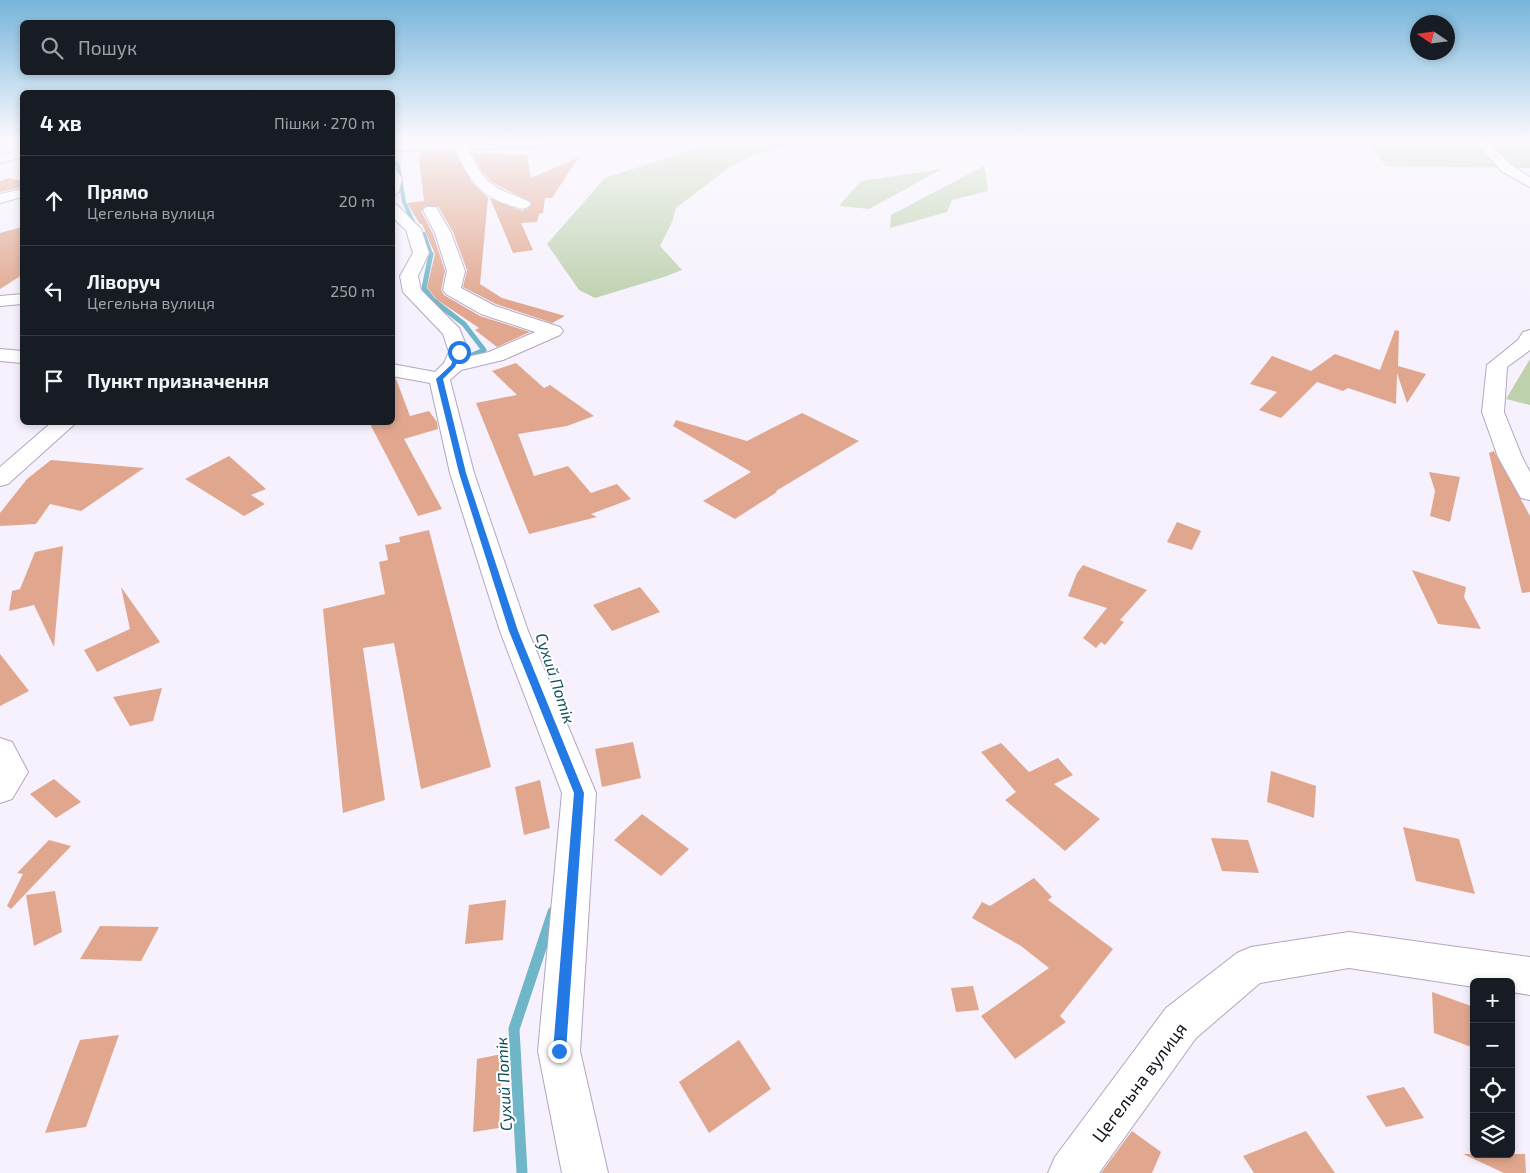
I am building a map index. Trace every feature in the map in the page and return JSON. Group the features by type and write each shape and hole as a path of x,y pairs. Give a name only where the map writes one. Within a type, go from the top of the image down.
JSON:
{"street":[{"path":"495,193 523,204"},
{"path":"0,199 20,194"},
{"path":"395,370 451,371 496,356 552,331 488,310 452,290 456,271 443,233 431,210"},
{"path":"395,211 413,229 421,253 409,276 412,292 452,332 459,352 451,371 462,473 514,631 579,793 559,1051 585,1173"},
{"path":"0,301 20,299"},
{"path":"1530,336 1525,344 1497,365 1493,412 1510,457 1530,493"},
{"path":"0,355 20,357"},
{"path":"0,479 63,425"},
{"path":"0,751 11,772 0,789"},
{"name":"Цегельна вулиця","path":"1072,1173 1181,1023 1251,966 1348,950 1530,976"}],"green space":[{"path":"592,193 696,193 676,208 672,222 660,246 682,270 664,277 595,298 579,290 547,244"},
{"path":"851,193 899,193 869,209 839,206"},
{"path":"933,193 981,193 952,200 947,212 890,228 891,215"},
{"path":"1530,359 1530,405 1506,399"}],"building":[{"path":"423,193 482,193 488,198 480,284 502,298 565,316 552,323 496,304 463,287 467,270 453,232 438,206 425,206 421,211 433,234 445,271 441,290 444,295 480,316 530,332 497,347 475,330 479,328 436,299 427,287 435,254 422,224 420,224 407,203 424,201"},
{"path":"512,193 555,193 552,198 545,198 543,213 539,214 537,222 521,223 533,250 513,253 490,198 522,211 529,208 532,203"},
{"path":"20,228 20,276 0,289 0,233"},
{"path":"1395,330 1399,331 1398,366 1426,374 1407,403 1397,373 1396,404 1348,388 1343,391 1317,382 1281,418 1259,410 1277,392 1250,384 1272,356 1311,371 1335,354 1380,370"},
{"path":"516,363 544,388 550,385 594,416 567,426 518,434 534,476 568,466 591,493 617,484 631,499 591,514 597,517 529,534 476,403 517,395 492,371"},
{"path":"395,379 410,416 429,411 437,422 438,429 404,439 442,509 418,516 371,425 395,425"},
{"path":"802,413 859,441 776,491 735,519 703,501 751,472 673,426 676,420 747,441"},
{"path":"1494,451 1530,516 1530,592 1522,593 1489,453"},
{"path":"229,456 266,489 251,495 265,504 244,516 185,479"},
{"path":"51,460 144,468 81,511 50,504 36,524 0,526 0,513 27,479"},
{"path":"1429,472 1460,477 1450,522 1430,516 1435,491"},
{"path":"1177,522 1201,531 1192,550 1167,542"},
{"path":"429,530 491,767 421,789 394,643 363,648 385,800 343,813 323,609 385,594 379,562 388,560 385,545 400,542 399,537"},
{"path":"63,546 54,647 34,605 9,611 12,591 20,589 35,552"},
{"path":"1083,565 1147,590 1120,620 1124,622 1105,645 1101,642 1096,648 1083,638 1107,608 1068,596 1077,573"},
{"path":"1412,570 1466,587 1464,597 1481,629 1438,624"},
{"path":"121,587 160,642 97,672 84,650 130,629"},
{"path":"640,587 660,612 612,631 593,605"},
{"path":"0,654 29,691 0,706"},
{"path":"162,688 153,721 130,726 113,697"},
{"path":"633,742 641,778 602,787 595,749"},
{"path":"1001,743 1029,772 1058,758 1073,775 1054,784 1100,819 1065,851 1005,800 1016,792 981,752"},
{"path":"1271,771 1316,786 1314,818 1267,802"},
{"path":"54,779 81,802 56,818 30,794"},
{"path":"540,780 550,828 524,835 515,787"},
{"path":"642,814 689,849 661,876 614,840"},
{"path":"1403,827 1459,839 1475,894 1416,881"},
{"path":"1211,838 1248,840 1259,873 1222,871"},
{"path":"49,840 71,846 11,909 7,906 23,874 17,873"},
{"path":"1034,878 1052,897 1048,900 1113,949 1060,1016 1066,1022 1015,1059 981,1016 1049,968 1021,946 972,918 982,902 990,906"},
{"path":"55,891 62,932 34,946 26,895"},
{"path":"506,900 503,940 465,944 469,905"},
{"path":"100,926 159,927 141,961 80,959"},
{"path":"973,986 979,1010 956,1012 951,988"},
{"path":"1432,992 1470,1006 1470,1046 1434,1033"},
{"path":"119,1035 86,1127 45,1133 80,1040"},
{"path":"739,1040 771,1089 709,1133 679,1082"},
{"path":"502,1054 499,1128 473,1132 477,1059"},
{"path":"1404,1087 1424,1118 1386,1127 1366,1096"},
{"path":"1132,1131 1161,1152 1152,1173 1101,1173"},
{"path":"1306,1131 1335,1173 1254,1173 1243,1156"},
{"path":"1515,1154 1525,1154 1526,1173 1504,1173 1472,1158 1515,1158"}],"waterway":[{"name":"Сухий Потік","path":"402,193 404,202 414,224"},
{"name":"Сухий Потік","path":"424,234 431,255"},
{"name":"Сухий Потік","path":"431,255 424,288 433,300 464,324 484,350 463,359 461,362"},
{"name":"Сухий Потік","path":"522,1173 514,1029 553,912"}],"route":[{"path":"459,352 453,366 439,379 462,473 514,631 579,793 559,1051"}]}
